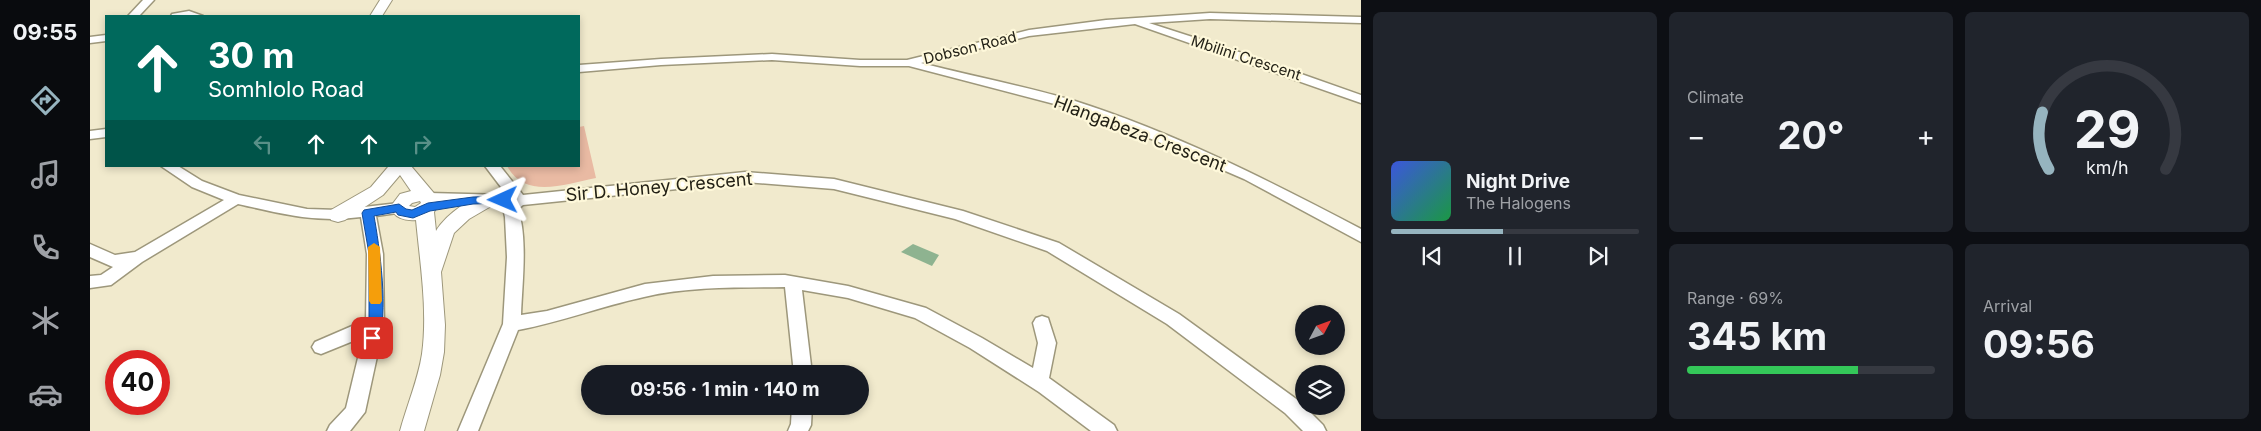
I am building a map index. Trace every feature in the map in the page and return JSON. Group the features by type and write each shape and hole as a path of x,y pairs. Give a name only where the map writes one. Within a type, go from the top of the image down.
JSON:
{"main road":[{"path":"377,15 386,0"},
{"path":"338,215 377,190 397,168 416,205 431,264 434,342 425,387 412,431"},
{"path":"431,264 447,229 457,218 480,201"}],"street":[{"path":"135,15 149,0"},
{"name":"Dobson Road","path":"580,69 669,61 772,57 860,63 907,63 1029,34 1130,21 1210,16 1361,20"},
{"name":"Mbilini Crescent","path":"1130,21 1247,58 1361,99"},
{"path":"90,40 105,38"},
{"name":"Hlangabeza Crescent","path":"907,63 931,67 962,77 1070,104 1150,134 1249,176 1361,236"},
{"path":"90,135 105,133"},
{"name":"Sir D. Honey Crescent","path":"170,167 197,184 236,199 307,214 338,215 368,213 416,205 519,200 746,177 834,184 958,215 1053,247 1173,319 1292,407 1316,431"},
{"path":"468,431 512,324 515,257 513,217 510,208 519,200 493,167"},
{"path":"90,282 105,281 139,257 236,199"},
{"path":"337,431 354,412 376,324 375,254 368,213"},
{"path":"90,250 114,261 139,257"},
{"path":"512,324 547,318 645,290 713,282 793,282 848,292 920,313 976,343 1039,381 1107,431"},
{"path":"793,282 802,365"},
{"path":"1039,381 1047,343 1042,323"},
{"path":"321,347 376,324"},
{"path":"798,431 801,425 802,415"}],"shaded area":[{"path":"584,126 596,178 559,186 535,186 524,183 515,177 508,167 580,167 580,127"},
{"path":"913,244 939,255 932,266 901,252"}],"slow traffic":[{"path":"374,247 375,301"}],"route":[{"path":"372,338 376,324 375,254 368,213 399,208 402,212 413,214 419,213 428,207 473,200 503,200"}]}
